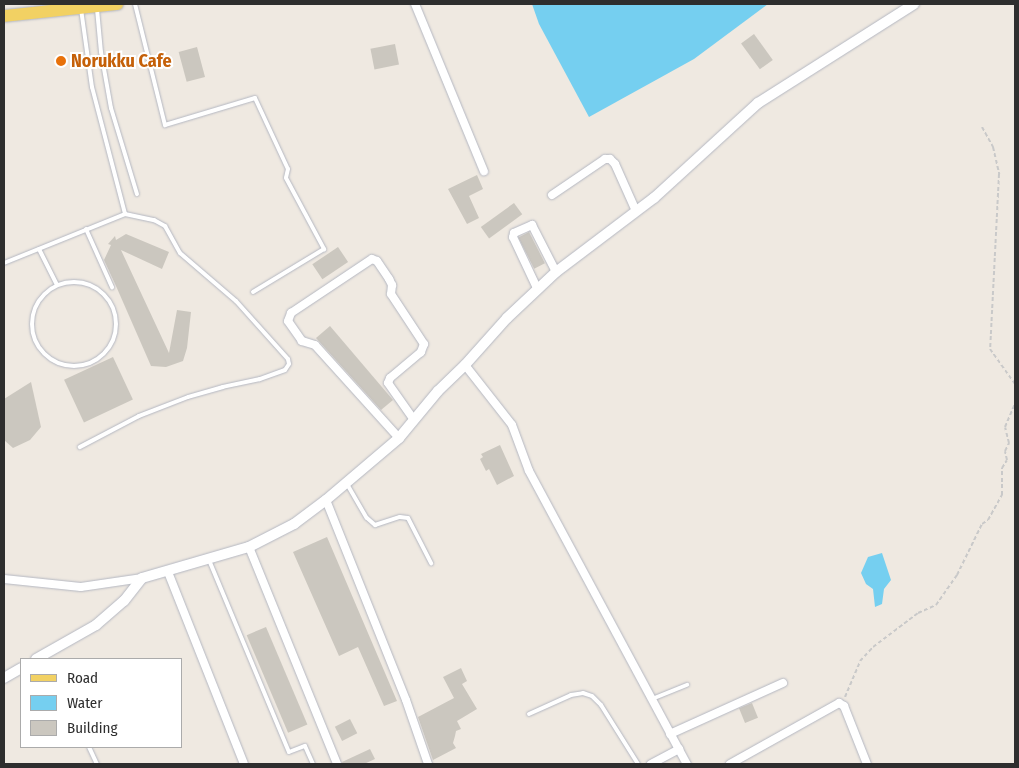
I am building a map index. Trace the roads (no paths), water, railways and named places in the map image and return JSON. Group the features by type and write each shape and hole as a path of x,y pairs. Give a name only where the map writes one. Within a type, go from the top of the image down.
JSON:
{"main road":[{"path":"4,16 80,6 117,4"}],"street":[{"path":"415,4 484,171"},
{"path":"4,579 81,587 142,578 249,547 294,524 347,484 399,438 438,391 465,365 507,318 556,272 636,211 758,103 914,4"},
{"path":"552,195 605,159 610,159 615,164 636,211"},
{"path":"537,288 513,237 514,232 532,225 556,272"},
{"path":"399,438 315,345 302,342 288,321 291,313 372,259 377,261 389,279 392,285 391,294 424,344 421,352 390,378 388,384 414,420"},
{"path":"465,365 512,425 529,471 687,764"},
{"path":"326,500 406,700 428,764"},
{"path":"249,547 338,764"},
{"path":"168,572 244,764"},
{"path":"50,656 96,625 124,601 142,578"},
{"path":"4,678 20,669"},
{"path":"670,734 783,683"},
{"path":"730,764 837,704 843,704 867,764"},
{"path":"652,764 679,749"}],"lane":[{"path":"135,4 164,125 255,98 288,170 286,178 324,249 253,292"},
{"path":"97,5 101,52 111,108 137,194"},
{"path":"80,6 92,87 125,214"},
{"path":"4,263 125,214 154,220 165,226 180,253 236,301 284,353 290,364 284,370 266,378 223,387 139,416 80,447"},
{"path":"86,229 112,287"},
{"path":"39,249 58,285"},
{"path":"75,282 92,286 106,296 115,312 116,330 110,347 98,359 82,366 64,366 48,358 37,345 34,336 32,328 34,310 43,295 58,285 75,282"},
{"path":"347,484 367,518 375,525 400,517 408,518 431,563"},
{"path":"209,560 289,752 305,746 313,764"},
{"path":"651,700 687,685"},
{"path":"529,714 571,695 583,693 592,696 601,705 638,764"},
{"path":"89,748 97,764"}],"water":[{"path":"532,4 768,4 694,59 589,117 539,24"},
{"path":"882,553 891,580 884,589 882,604 875,607 873,589 866,584 861,573 868,557"}],"place":[{"name":"Norukku Cafe","path":"61,61"}]}
